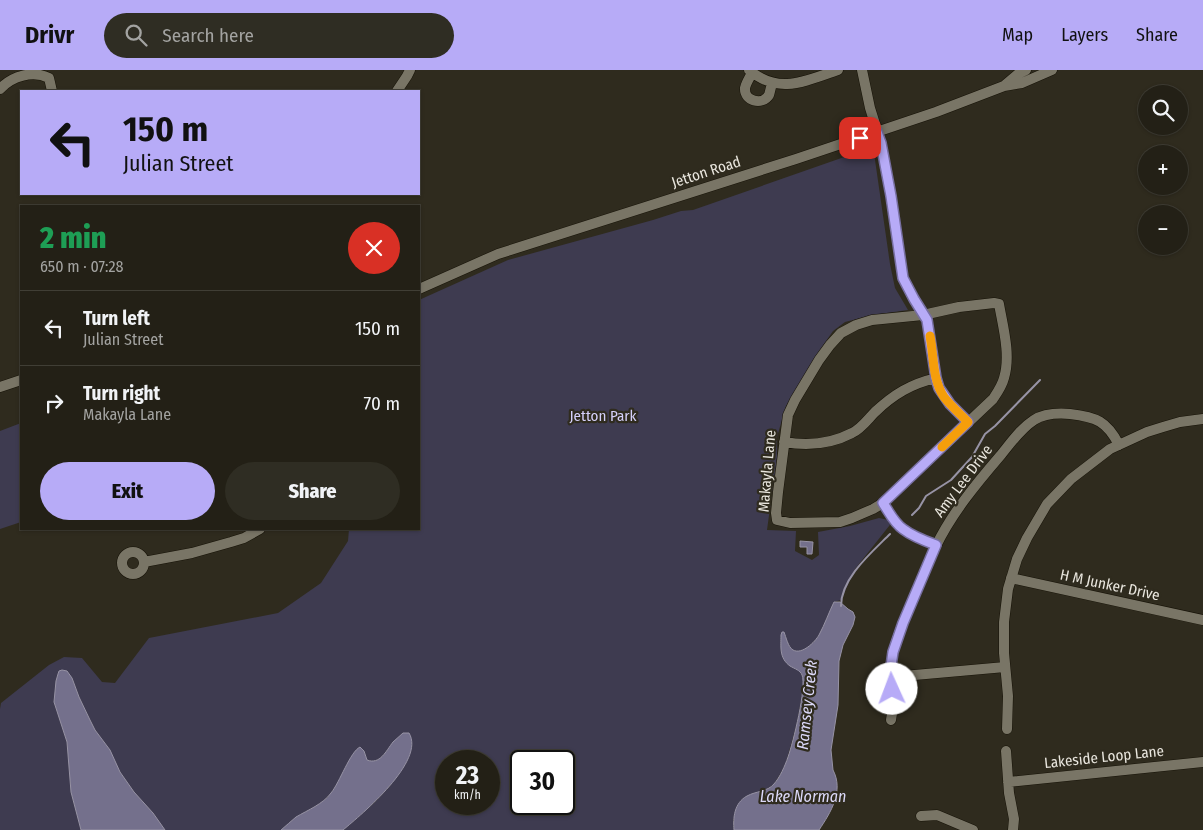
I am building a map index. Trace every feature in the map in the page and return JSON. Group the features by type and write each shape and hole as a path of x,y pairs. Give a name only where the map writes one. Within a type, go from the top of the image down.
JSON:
{"street":[{"path":"398,90 410,70"},
{"path":"772,83 768,96 764,100 750,99 747,96 745,91 750,71 772,83 795,84 838,70"},
{"path":"862,70 881,143 903,278 927,320 936,378 944,396 968,422"},
{"name":"Jetton Road","path":"1004,86 1026,70"},
{"name":"Jetton Road","path":"420,289 498,254 796,159 936,112 1004,86 1022,83 1052,70"},
{"path":"0,89 13,78 22,74 46,72 52,90"},
{"name":"Makayla Lane","path":"999,304 1007,356 1004,379 993,399 968,422 883,503 840,522 790,523 777,520 778,492 788,415 795,400 830,345 841,333 856,325 872,320 923,314 959,307 999,304"},
{"path":"784,442 816,444 854,433 896,394 915,384 936,378"},
{"path":"0,387 20,380"},
{"name":"Amy Lee Drive","path":"891,720 893,702 892,658 898,637 936,545 956,511 974,486 1023,429 1044,415 1073,415 1100,421 1114,434 1119,444"},
{"path":"1007,729 1008,696 1004,667 1004,622 1008,589 1017,559 1047,504 1078,473 1119,444 1163,426 1203,419"},
{"path":"883,503 902,529 936,545"},
{"path":"144,562 231,542 244,538 258,530"},
{"name":"H M Junker Drive","path":"1011,578 1203,620"},
{"path":"892,677 1004,667"},
{"path":"1006,751 1008,782 1014,819 1013,830"},
{"name":"Lakeside Loop Lane","path":"1008,782 1203,762"},
{"path":"921,816 937,815 973,830"}],"green space":[{"name":"Jetton Park","path":"870,149 874,153 895,288 908,310 872,315 845,322 833,331 786,406 777,437 777,457 767,530 796,531 795,551 812,560 819,555 818,532 879,518 893,521 855,569 841,600 834,602 821,631 811,644 800,651 793,650 788,644 784,632 782,632 781,651 789,665 799,670 804,683 797,723 785,766 774,784 764,791 746,797 733,820 734,830 343,830 390,786 409,733 397,739 379,759 367,760 364,751 322,802 294,819 281,830 165,830 134,792 116,766 110,750 90,720 72,678 59,671 56,681 55,705 67,742 71,792 81,830 0,830 1,703 49,665 64,657 82,658 102,682 115,683 149,638 278,613 321,583 348,541 349,530 420,530 420,300 508,260 681,211 693,210 860,150"},
{"path":"20,423 20,522 0,529 0,431"}],"water":[{"path":"800,541 813,542 812,554 807,554 807,547 800,547"},
{"name":"Lake Norman","path":"834,602 840,602 853,612 855,617 843,645 839,661 838,705 831,750 837,793 832,809 819,830 734,830 734,816 739,803 747,796 771,787 778,778 787,760 796,728 803,681 801,673 786,663 782,656 782,632 784,632 791,649 800,651 804,649 815,641 819,635"},
{"path":"59,671 67,671 72,678 95,730 110,750 120,772 165,830 81,830 71,792 67,742 54,702 56,681"},
{"path":"403,733 409,733 412,745 409,758 401,772 377,800 343,830 281,830 296,817 328,797 356,750 360,747 364,751 367,760 376,761"}],"waterway":[{"name":"Ramsey Creek","path":"912,515 926,496 951,480 972,457 985,434 1040,380"},
{"name":"Ramsey Creek","path":"841,606 846,585 852,576 867,557 890,534"}],"slow traffic":[{"path":"930,336 939,388 950,404 968,422 942,447"}],"route":[{"path":"860,138 877,132 881,143 891,196 903,278 927,320 939,388 950,404 968,422 883,503 902,529 936,545 903,623 893,652 891,666 892,689"}]}
